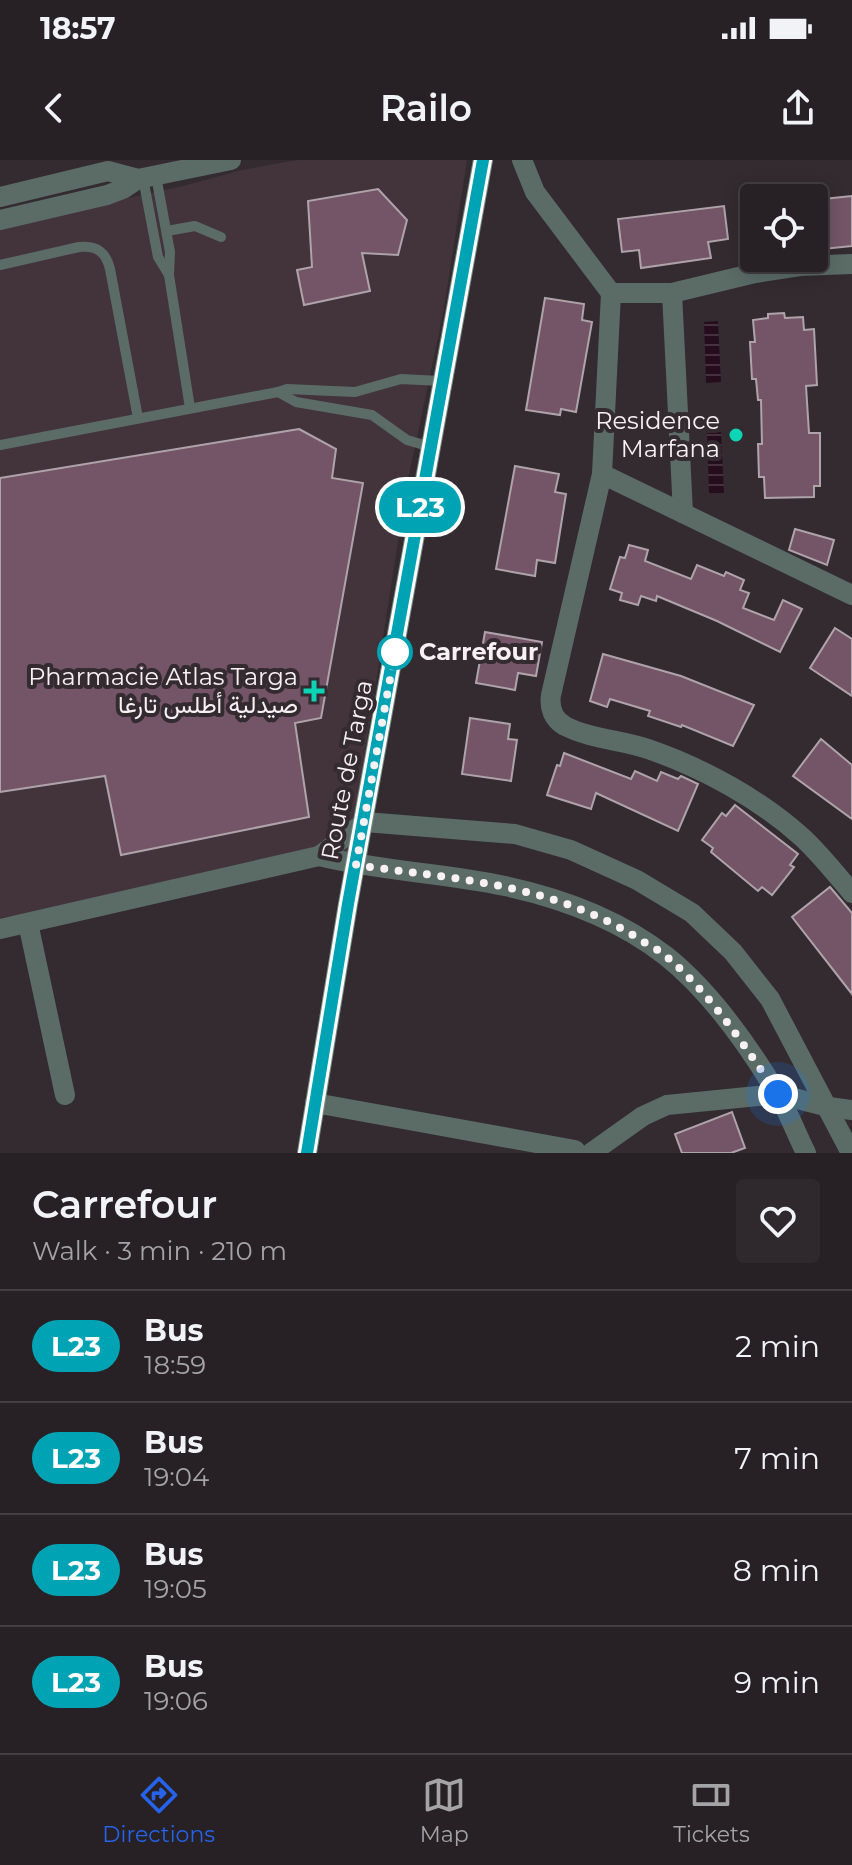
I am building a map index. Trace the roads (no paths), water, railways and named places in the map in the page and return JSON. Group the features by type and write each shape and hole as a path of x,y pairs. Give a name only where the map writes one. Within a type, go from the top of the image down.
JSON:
{"main road":[{"name":"Route de Targa","path":"307,1153 441,381 483,160"}],"street":[{"path":"0,220 107,195 146,178 231,160"},
{"path":"522,160 535,192 611,293 602,474 551,695 553,715 565,726 647,748 727,785 801,837 852,893"},
{"path":"0,197 108,171 146,178"},
{"path":"611,293 672,293 755,273 800,266 852,264"},
{"path":"672,293 683,513"},
{"path":"602,474 852,595"},
{"path":"0,929 319,856 365,822 515,834 571,850 637,880 692,913 733,952 770,999 851,1153"},
{"path":"319,856 356,865 503,886 562,900 617,926 665,956 704,993 778,1094 806,1153"},
{"path":"28,923 65,1095"},
{"path":"315,1103 583,1152 667,1105 778,1094 852,1110"}],"lane":[{"path":"146,178 167,231 171,260 169,275 190,408"},
{"path":"146,178 158,257 169,275"},
{"path":"167,231 195,226 221,237"},
{"path":"0,265 90,246 101,250 108,258 138,418"},
{"path":"0,445 292,388 355,392 401,379 441,381"},
{"path":"313,405 314,389"},
{"path":"278,392 288,400 377,418 407,440 431,447"},
{"path":"353,411 355,392"}],"place":[{"name":"Residence Marfana","path":"736,435"},
{"name":"Carrefour","path":"395,652"},
{"name":"Pharmacie Atlas Targa صيدلية أطلس تارغا","path":"314,691"}]}
